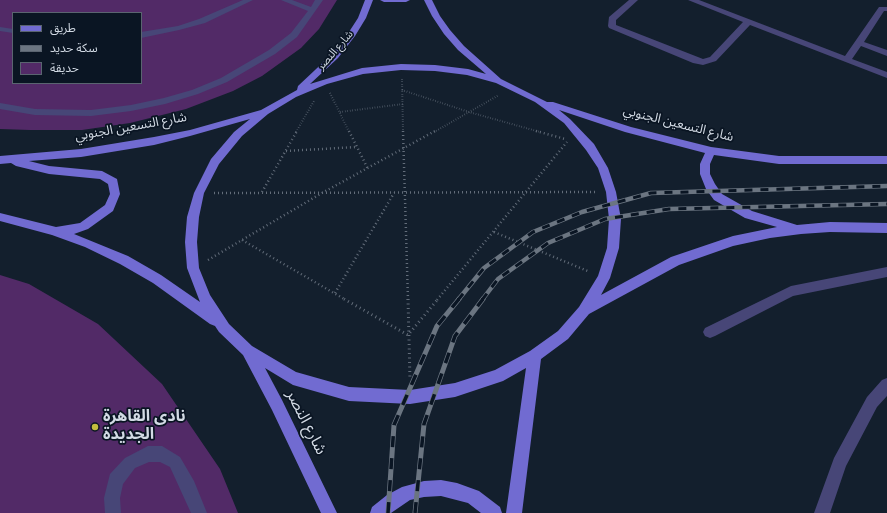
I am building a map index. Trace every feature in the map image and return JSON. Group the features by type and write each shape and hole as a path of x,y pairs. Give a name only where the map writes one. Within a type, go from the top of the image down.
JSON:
{"main road":[{"name":"شارع النصر","path":"293,95 335,56 351,36 362,18 369,0"},
{"path":"384,0 406,0"},
{"path":"428,0 436,16 447,32 461,48 500,81"},
{"path":"0,217 54,231 103,251 151,275 191,302 224,328 247,350 293,378 349,394 410,397 455,390 498,376 535,356 562,335 584,311 604,278 613,248 615,219 611,192 603,168 590,147 567,121 538,100 500,81 461,71 435,68 402,67 362,72 324,82 293,95 265,112 238,134 215,162 199,193 192,217 190,242 193,268 204,298 224,328"},
{"name":"شارع التسعين الجنوبي","path":"538,100 629,130 711,151 787,160 887,160"},
{"name":"شارع التسعين الجنوبي","path":"4,160 81,153 154,141 218,126 265,112"},
{"path":"711,151 705,164 705,174 710,186 718,197 749,215 766,221 801,229"},
{"path":"4,160 49,170 102,175 113,182 115,194 113,200 102,214 94,221 74,229 54,231"},
{"path":"584,311 675,261 733,241 770,233 801,229 830,227 887,228"},
{"name":"شارع النصر","path":"247,350 277,405 329,513"},
{"path":"514,513 535,356"},
{"path":"378,513 393,501 408,493 424,489 440,488 457,491 473,497 494,513"}],"street":[{"path":"142,35 179,28 202,21 250,0"},
{"path":"285,0 313,10"},
{"path":"0,106 35,112 91,113 131,108 165,101 195,92 224,80 272,52 294,35 313,10 318,0"},
{"path":"634,0 612,19 612,26 628,34 696,61 703,62 713,60 748,22"},
{"path":"692,0 887,75"},
{"path":"847,60 882,9 887,9"},
{"path":"0,29 12,31"},
{"path":"859,43 887,53"},
{"path":"710,332 791,291 887,272"},
{"path":"822,513 839,463 872,402 887,385"},
{"path":"113,513 112,498 116,480 130,463 148,454 162,454 175,462 199,513"}],"path":[{"path":"402,67 410,397"},
{"path":"324,82 368,169"},
{"path":"262,193 324,82"},
{"path":"193,268 322,192 368,169 514,87"},
{"path":"402,90 468,112 569,140 408,335"},
{"path":"340,112 403,104"},
{"path":"286,150 357,147"},
{"path":"335,293 394,192"},
{"path":"199,193 611,192"},
{"path":"493,231 604,278"},
{"path":"242,240 408,335"}],"green space":[{"path":"0,0 337,0 319,29 301,48 262,76 233,91 186,109 130,123 82,130 0,129"},
{"name":"نادى القاهرة الجديدة","path":"0,275 29,284 98,324 162,384 220,469 238,513 0,513"}],"railway":[{"path":"458,300 484,268 533,232 582,212 651,193 887,186"},
{"path":"482,300 498,279 548,243 605,219 669,209 887,204"},
{"path":"388,513 394,425 437,326 459,299"},
{"path":"415,513 424,424 455,336 483,299"}],"place":[{"name":"نادى القاهرة الجديدة","path":"95,427"}]}
